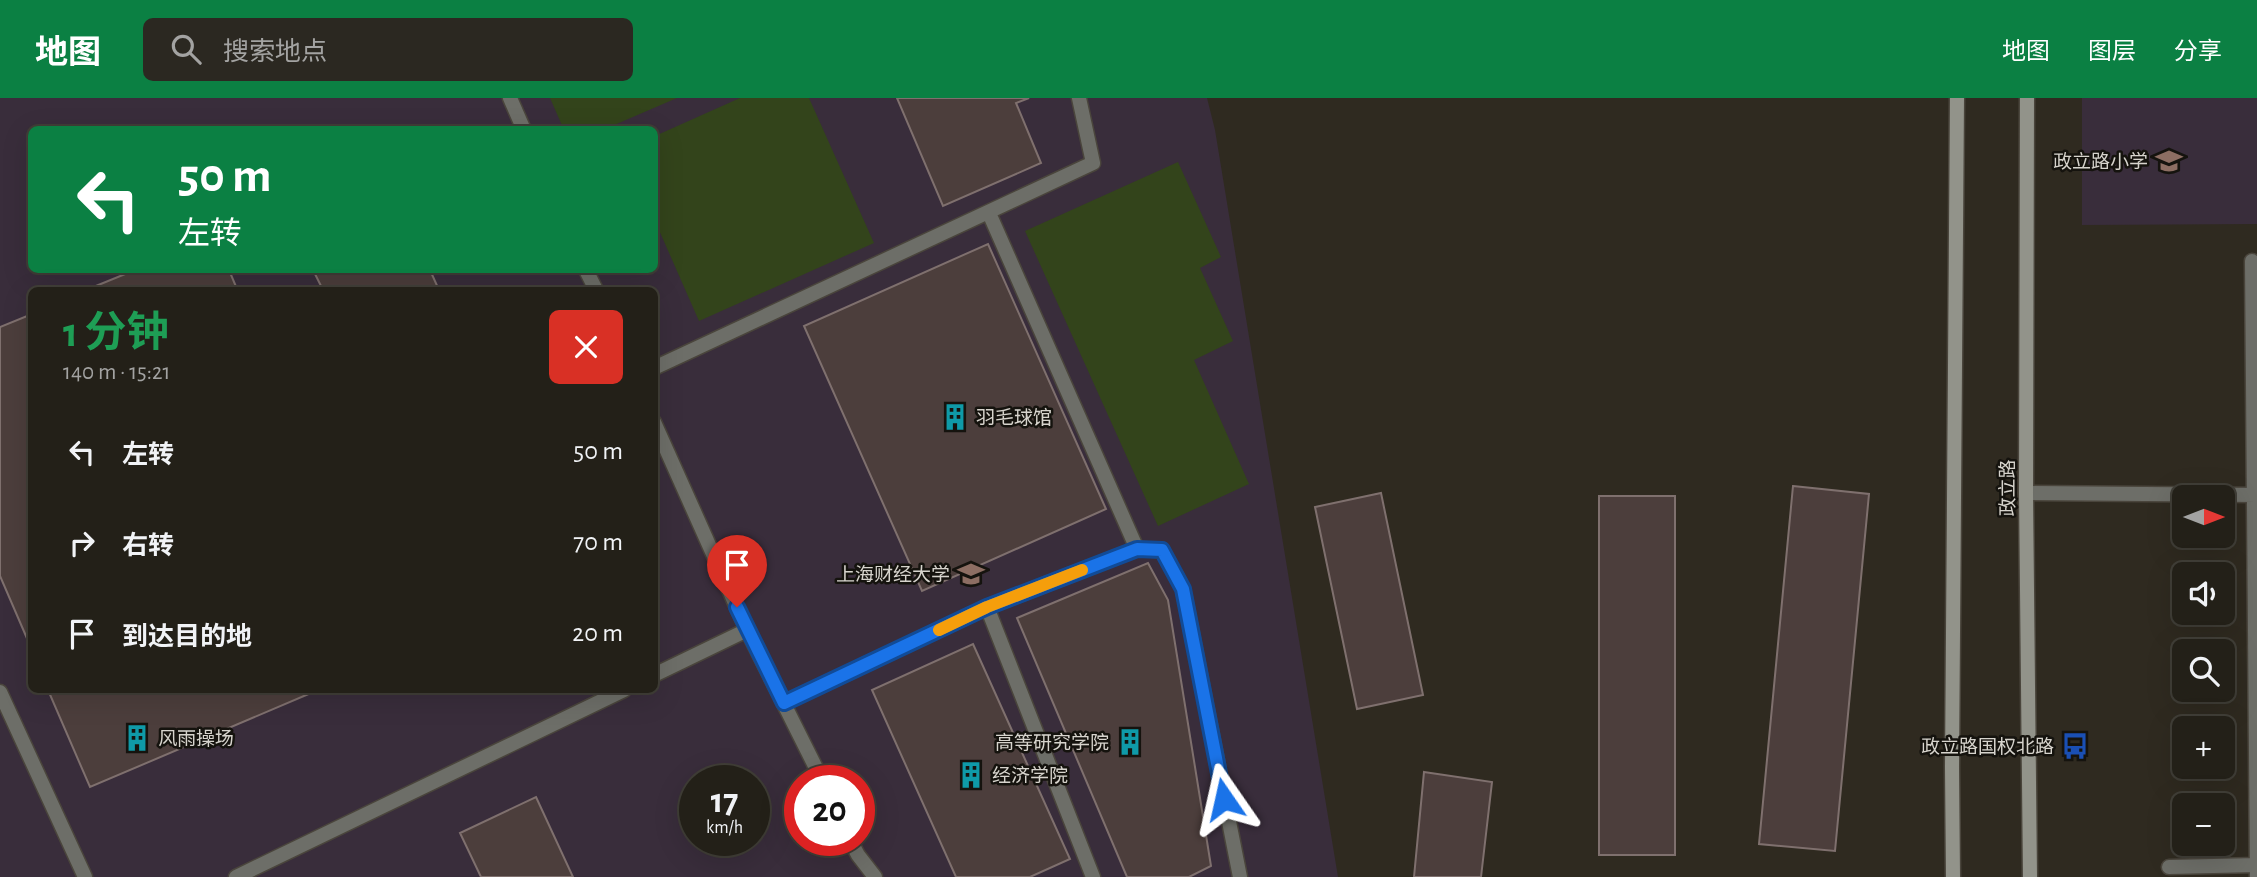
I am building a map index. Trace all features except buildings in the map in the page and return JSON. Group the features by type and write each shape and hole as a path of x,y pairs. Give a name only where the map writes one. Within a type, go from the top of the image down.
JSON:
{"main road":[{"path":"1953,877 1957,98"},
{"name":"政立路","path":"2027,98 2026,493 2030,877"}],"street":[{"path":"510,98 522,126"},
{"path":"658,366 1093,163 1079,98"},
{"path":"989,213 1137,549"},
{"path":"2252,261 2256,495 2257,877"},
{"path":"658,431 747,630 815,765"},
{"path":"2026,493 2256,495"},
{"path":"784,703 987,607 1137,549 1162,550 1183,589 1240,877"},
{"path":"987,607 1093,877"},
{"path":"658,673 747,630"},
{"path":"0,692 85,877"},
{"path":"236,877 618,693"},
{"path":"859,856 875,877"},
{"path":"2169,867 2257,865"}],"shaded area":[{"name":"上海财经大学","path":"0,98 1207,98 1215,130 1338,877 0,877"},
{"name":"政立路小学","path":"2082,98 2257,98 2257,224 2082,225"}],"green space":[{"path":"550,98 677,98 612,126 562,126"},
{"path":"740,98 809,98 874,243 699,321 658,228 658,135"},
{"path":"1178,162 1221,257 1200,268 1233,341 1194,360 1249,484 1158,526 1025,231"}],"slow traffic":[{"path":"939,630 987,607 1082,570"}],"place":[{"name":"政立路小学","path":"2169,161"},
{"name":"羽毛球馆","path":"955,417"},
{"name":"上海财经大学","path":"971,574"},
{"name":"风雨操场","path":"137,738"},
{"name":"高等研究学院","path":"1130,742"},
{"name":"政立路国权北路","path":"2075,746"},
{"name":"经济学院","path":"971,775"}],"route":[{"path":"737,607 784,703 987,607 1137,549 1162,550 1183,589 1224,799"}]}
